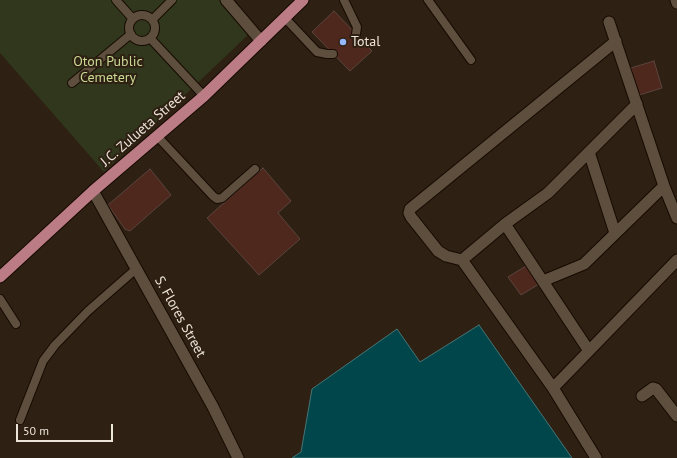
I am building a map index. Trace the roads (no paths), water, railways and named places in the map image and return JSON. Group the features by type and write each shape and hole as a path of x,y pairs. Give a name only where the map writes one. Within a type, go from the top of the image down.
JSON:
{"main road":[{"name":"J.C. Zulueta Street","path":"0,277 93,191 204,96 303,0"}],"street":[{"path":"226,0 261,41"},
{"path":"609,22 664,186 677,218"},
{"path":"596,458 553,388 462,260 446,256 438,251 409,213 410,209 616,41"},
{"path":"462,260 505,224 548,193 637,104"},
{"path":"589,152 615,233"},
{"path":"543,281 584,264 664,186"},
{"name":"S. Flores Street","path":"93,191 213,407 238,458"},
{"path":"505,224 589,351"},
{"path":"553,388 677,260"},
{"path":"642,396 653,388 656,389 677,416"}],"lane":[{"path":"116,0 133,19"},
{"path":"152,20 172,0"},
{"path":"344,0 357,27 356,34"},
{"path":"428,0 471,60"},
{"path":"143,15 152,20 155,30 150,38 139,40 131,34 130,24 133,19 143,15"},
{"path":"284,17 317,52 333,54"},
{"path":"72,83 131,34"},
{"path":"150,38 204,96"},
{"path":"158,136 217,199 222,198 255,169"},
{"path":"20,420 43,360 55,345 88,311 136,269"},
{"path":"0,300 16,324"}],"water":[{"path":"479,325 572,458 292,458 301,452 312,389 397,329 420,362"}],"place":[{"name":"Total","path":"343,42"}],"park label":[{"name":"Oton Public Cemetery","path":"108,70"}]}
